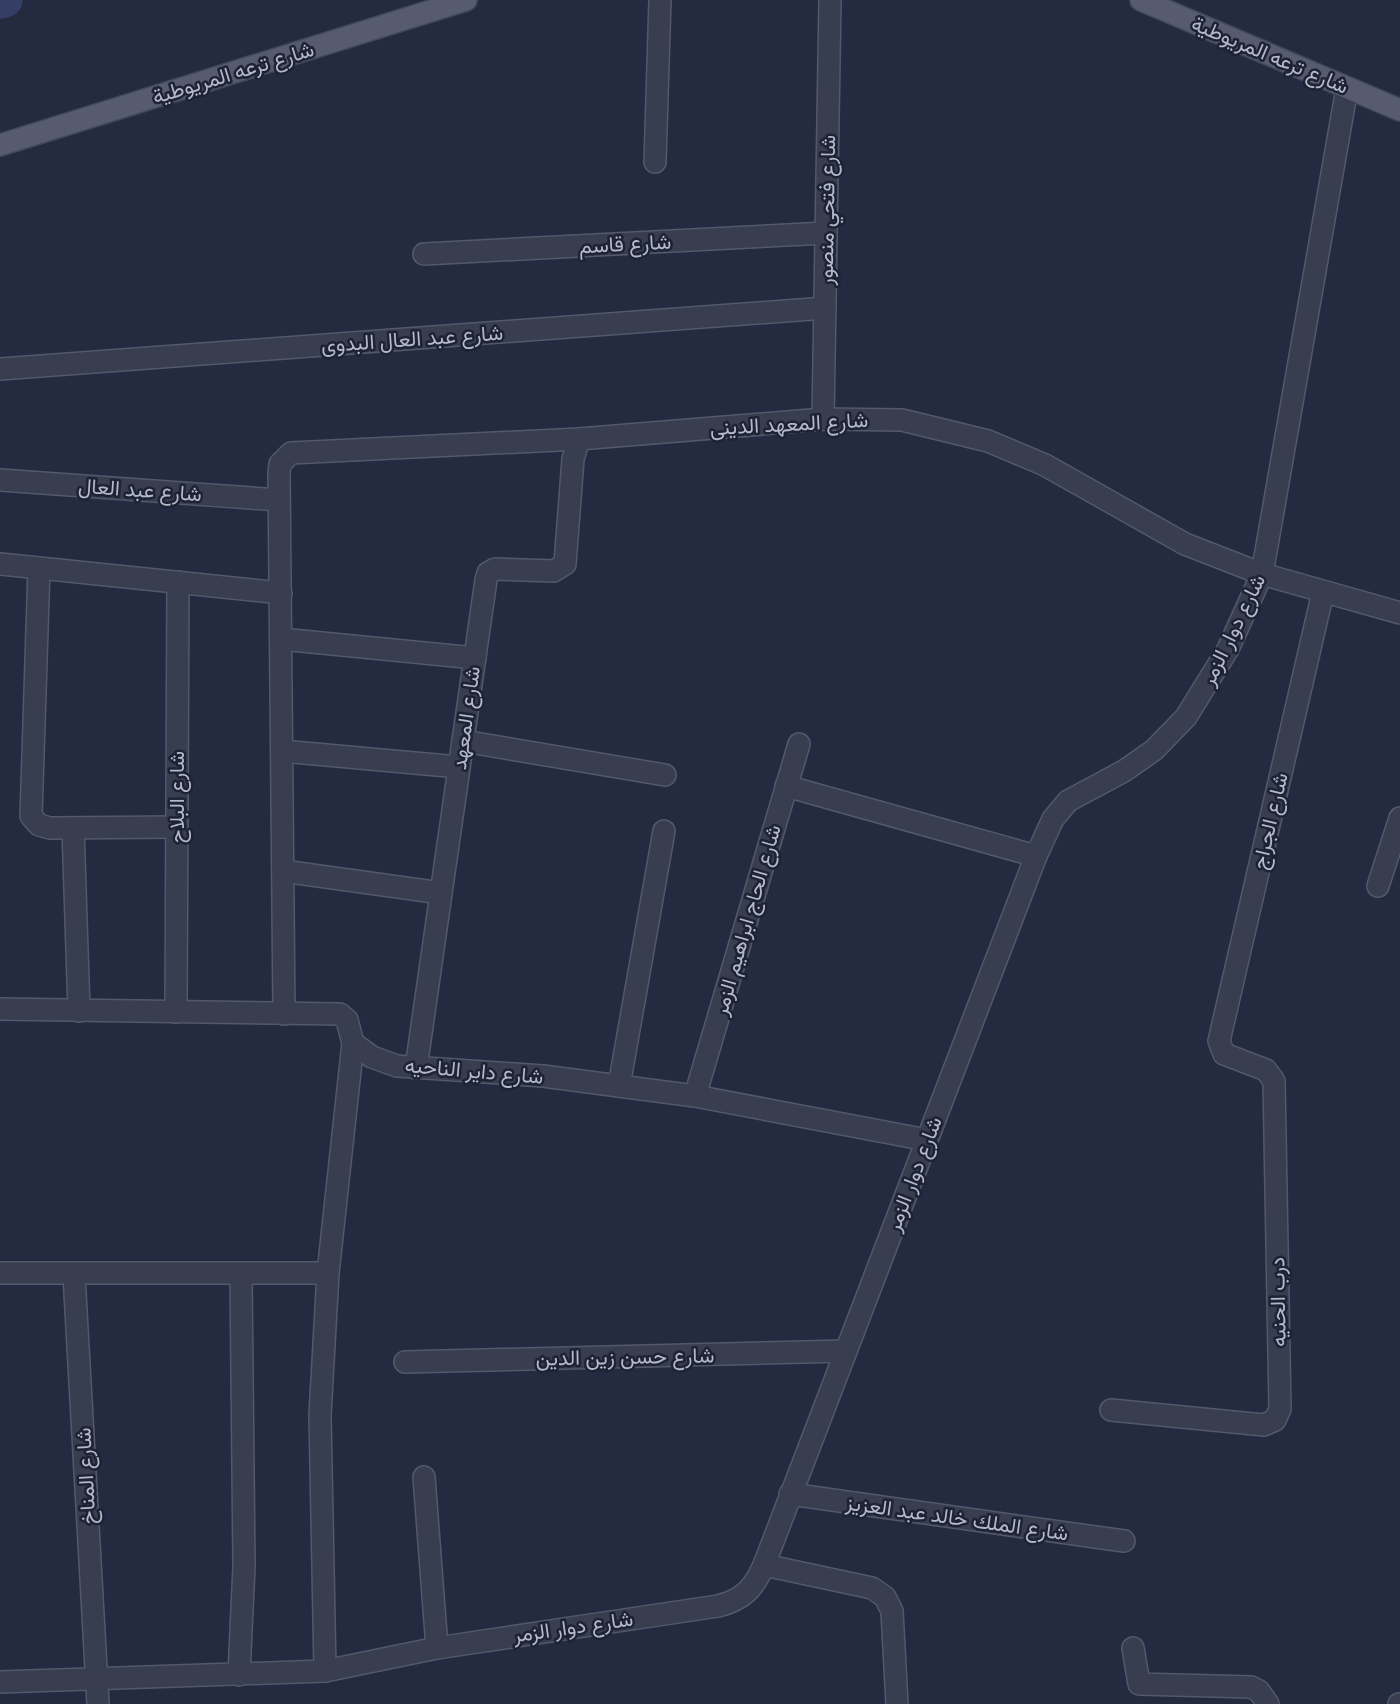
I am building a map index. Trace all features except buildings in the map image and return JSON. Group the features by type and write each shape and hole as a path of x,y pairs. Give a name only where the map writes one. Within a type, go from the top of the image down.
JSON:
{"main road":[{"name":"شارع ترعه المريوطية","path":"0,145 466,0"},
{"name":"شارع ترعه المريوطية","path":"1141,0 1400,110"}],"street":[{"path":"655,162 660,0"},
{"name":"شارع فتحي منصور","path":"823,419 830,0"},
{"name":"شارع دوار الزمر","path":"0,1682 97,1676 239,1675 325,1671 437,1648 734,1602 747,1593 765,1565 1036,856 1053,820 1068,801 1095,784 1124,771 1154,750 1186,717 1228,649 1262,574 1347,88"},
{"name":"شارع قاسم","path":"424,254 826,233"},
{"name":"شارع عبد العال البدوى","path":"0,369 825,308"},
{"name":"شارع المعهد الدينى","path":"279,499 280,464 284,458 298,451 579,439 823,419 902,420 988,441 1045,465 1185,544 1262,574 1400,613"},
{"name":"شارع المعهد","path":"416,1068 475,658 491,571 554,570 565,564 573,459 579,439"},
{"name":"شارع عبد العال","path":"0,480 279,499"},
{"path":"279,499 284,1014"},
{"path":"0,564 281,593"},
{"path":"39,568 30,810 34,821 44,828 176,827"},
{"name":"شارع البلاح","path":"176,1012 178,582"},
{"name":"شارع الجراج","path":"1221,1051 1220,1036 1323,592"},
{"path":"281,639 475,658"},
{"path":"463,741 665,775"},
{"name":"شارع الحاج ابراهيم الزمر","path":"695,1096 799,744"},
{"path":"282,751 459,767"},
{"path":"786,786 1036,856"},
{"path":"1378,886 1400,818"},
{"path":"73,828 79,1011"},
{"path":"619,1086 664,831"},
{"path":"283,871 441,893"},
{"name":"شارع داير الناحيه","path":"0,1009 343,1015 353,1042 381,1061 416,1068 542,1076 695,1096 927,1140"},
{"path":"325,1671 320,1415 328,1273 353,1042"},
{"name":"درب الحنيه","path":"1111,1410 1264,1425 1275,1420 1280,1409 1274,1081 1266,1070 1228,1057 1221,1051"},
{"path":"0,1273 328,1273"},
{"name":"شارع المناخ","path":"74,1275 98,1704"},
{"path":"239,1675 244,1566 241,1275"},
{"name":"شارع حسن زين الدين","path":"405,1362 845,1351"},
{"path":"424,1476 437,1648"},
{"name":"شارع الملك خالد عبد العزيز","path":"790,1494 1124,1541"},
{"path":"765,1565 872,1588 885,1597 892,1611 897,1704"},
{"path":"1133,1647 1139,1684 1251,1687 1259,1691 1268,1704"}],"waterway":[{"path":"0,1 5,0"}]}
